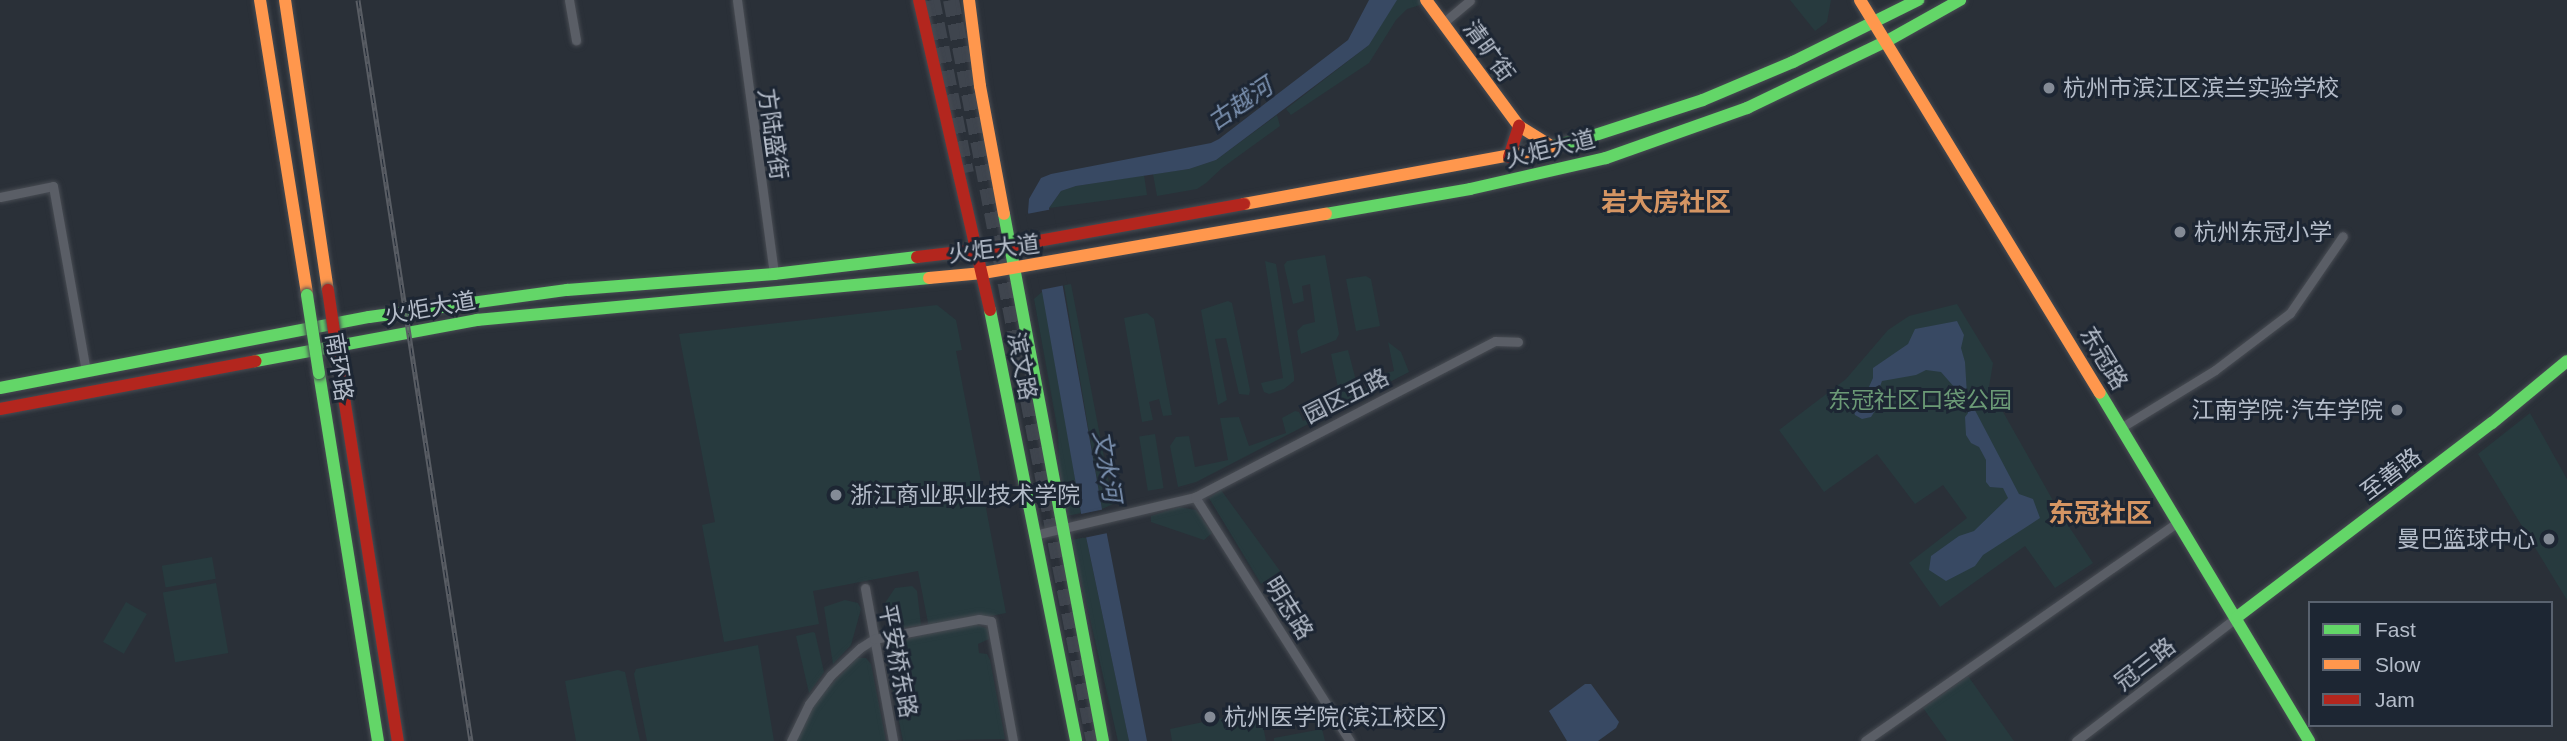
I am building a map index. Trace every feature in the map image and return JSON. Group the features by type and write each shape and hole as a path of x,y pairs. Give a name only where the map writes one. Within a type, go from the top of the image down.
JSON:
{"main road":[{"name":"南环路","path":"260,0 378,741"},
{"name":"南环路","path":"285,0 398,741"},
{"name":"滨文路","path":"919,0 975,249 983,273 1076,741"},
{"name":"滨文路","path":"969,0 979,86 1013,268 1068,527 1103,741"},
{"name":"清旷街","path":"1426,0 1519,127 1553,147"},
{"name":"东冠路","path":"1860,0 2238,617 2309,741"},
{"name":"火炬大道","path":"0,388 369,317 567,290 774,274 1010,246 1509,157 1623,127 1714,96 1784,66 1918,0"},
{"name":"火炬大道","path":"0,409 477,320 983,273 1066,261 1428,197 1562,170 1667,139 1747,108 1887,41 1960,0"},
{"path":"1509,157 1519,127"},
{"path":"1425,173 1421,183 1428,197"},
{"name":"至善路","path":"2238,617 2481,432 2567,360"}],"street":[{"path":"569,0 576,40"},
{"name":"方陆盛街","path":"737,0 774,274"},
{"path":"1443,23 1470,0"},
{"path":"0,197 53,186 86,372"},
{"path":"2122,427 2215,370 2290,313 2343,236"},
{"name":"园区五路","path":"1034,535 1195,496 1495,341 1518,342"},
{"name":"明志路","path":"1195,496 1350,741"},
{"path":"1865,741 2179,521"},
{"name":"平安桥东路","path":"865,588 893,741"},
{"name":"冠三路","path":"2076,741 2238,617"},
{"path":"791,741 809,704 825,683 860,648 874,639 979,619 992,621 1013,741"}],"green space":[{"path":"1396,0 1437,0 1407,9 1396,20 1369,63 1291,115 1286,109 1369,45"},
{"path":"1790,0 1831,0 1827,22 1815,31"},
{"path":"1277,115 1280,126 1222,168 1206,183 1197,189 1157,196 1153,174 1189,169 1216,160"},
{"path":"1144,175 1147,195 1049,208 1061,191"},
{"path":"1325,255 1339,334 1336,340 1301,354 1297,331 1303,325 1315,322 1310,284 1302,286 1304,301 1293,304 1284,265 1287,261"},
{"path":"1265,261 1276,264 1294,375 1294,381 1284,389 1269,394 1264,392 1261,383 1283,378"},
{"path":"1366,276 1371,279 1380,326 1356,331 1346,279"},
{"path":"1071,284 1113,504 1102,509 1064,285"},
{"path":"1044,290 1081,513 1072,515 1068,515 1059,466 1058,432 1034,299"},
{"path":"1228,301 1232,303 1250,390 1249,395 1239,394 1226,338 1215,339 1227,400 1218,405 1201,310"},
{"name":"东冠社区口袋公园","path":"1957,304 1993,363 1989,387 2060,513 2093,563 2055,588 2025,546 1940,607 1909,563 1967,518 1943,485 1915,504 1877,454 1824,492 1779,430 1846,379 1888,330 1909,316"},
{"path":"937,305 956,320 962,350 956,351 1006,613 929,628 918,571 813,591 819,624 724,642 702,525 715,522 679,334"},
{"path":"1147,313 1154,319 1172,415 1163,416 1159,399 1149,402 1153,420 1142,422 1124,318"},
{"path":"1388,342 1401,352 1409,372 1196,482 1178,487 1170,446 1176,437 1189,436 1195,467 1228,460 1220,418 1239,417 1249,446 1286,433 1282,418 1295,411 1299,412 1303,421 1341,402 1331,354 1348,350 1359,392 1370,386 1368,378 1394,371"},
{"name":"曼巴篮球中心","path":"2530,413 2567,479 2567,600 2478,454"},
{"path":"1155,434 1164,488 1148,491 1139,437"},
{"path":"1221,490 1280,571 1261,584 1209,498"},
{"path":"1179,507 1196,510 1212,533 1204,540 1151,522 1151,516"},
{"path":"1086,537 1129,741 1118,741 1072,540"},
{"path":"212,557 216,579 166,588 162,566"},
{"path":"216,583 228,653 175,662 163,592"},
{"path":"912,586 917,591 921,625 897,629 883,614 885,603 895,588"},
{"path":"845,600 858,603 861,609 851,645 833,664 824,607"},
{"path":"126,602 147,614 124,654 103,642"},
{"path":"973,623 988,629 989,639 978,644 979,653 987,654 990,660 1005,739 903,741 886,658 894,642"},
{"path":"813,632 824,672 809,693 796,636"},
{"path":"758,645 774,741 647,741 634,674 636,669"},
{"path":"857,658 866,658 871,664 886,741 795,741 810,707"},
{"path":"618,670 625,672 640,741 576,741 565,681"},
{"path":"1968,676 2014,741 1947,741 1923,708"},
{"path":"1260,710 1266,741 1172,741 1170,729"},
{"path":"1322,729 1325,741 1274,741 1274,738"}],"water":[{"path":"1369,0 1397,0 1369,45 1216,160 1189,169 1076,186 1061,191 1049,208 1102,509 1147,741 1129,741 1081,513 1028,212 1029,199 1041,178 1051,174 1211,143 1219,139 1348,40"},
{"path":"1957,321 1964,335 1961,348 1965,362 1967,395 2019,494 2033,499 2040,518 1983,555 1975,566 1946,581 1929,570 1931,556 1959,536 1974,531 2008,498 2003,488 1990,487 1986,482 1986,460 1979,447 1971,443 1966,435 1965,417 1968,413 1962,396 1941,372 1926,370 1916,375 1882,381 1879,389 1882,400 1871,417 1862,419 1855,415 1850,396 1860,388 1868,389 1873,378 1873,368 1908,344 1915,329"},
{"path":"1585,684 1591,684 1619,722 1616,728 1598,741 1567,741 1549,711"}],"pier":[{"path":"1053,209 1068,285 1040,290 1026,214"},
{"path":"1105,509 1110,532 1084,538 1079,515"}],"tunnel":[{"path":"932,0 966,173"},
{"path":"951,0 1094,741"}],"railway":[{"path":"358,0 471,741"}],"traffic: fast":[{"path":"1533,151 1586,138 1703,100 1793,62 1918,0"},
{"path":"1326,214 1470,189 1606,158 1747,108 1887,41 1960,0"},
{"path":"1004,214 1103,741"},
{"path":"0,388 369,317 567,290 774,274 917,257"},
{"path":"256,361 477,320 929,278"},
{"path":"307,295 319,373"},
{"path":"990,310 1076,741"},
{"path":"2237,617 2492,423 2567,361"},
{"path":"319,373 378,741"},
{"path":"2100,393 2309,741"}],"traffic: slow":[{"path":"260,0 307,295"},
{"path":"285,0 328,290"},
{"path":"969,0 980,86 1004,214"},
{"path":"1426,0 1519,126 1553,147"},
{"path":"1860,0 2100,393"},
{"path":"1244,204 1533,151"},
{"path":"929,278 983,273 1326,214"}],"traffic: jam":[{"path":"919,0 990,310"},
{"path":"1509,157 1519,126"},
{"path":"917,257 1010,246 1244,204"},
{"path":"328,290 340,372"},
{"path":"0,409 256,361"},
{"path":"340,372 398,741"}],"place":[{"name":"杭州市滨江区滨兰实验学校","path":"2049,88"},
{"name":"杭州东冠小学","path":"2180,232"},
{"name":"江南学院·汽车学院","path":"2397,410"},
{"name":"浙江商业职业技术学院","path":"836,495"},
{"name":"曼巴篮球中心","path":"2549,539"},
{"name":"杭州医学院(滨江校区)","path":"1210,717"}],"district":[{"name":"岩大房社区","path":"1666,203"},
{"name":"东冠社区","path":"2100,514"}],"water label":[{"name":"古越河","path":"1240,104"},
{"name":"文水河","path":"1107,466"}]}
